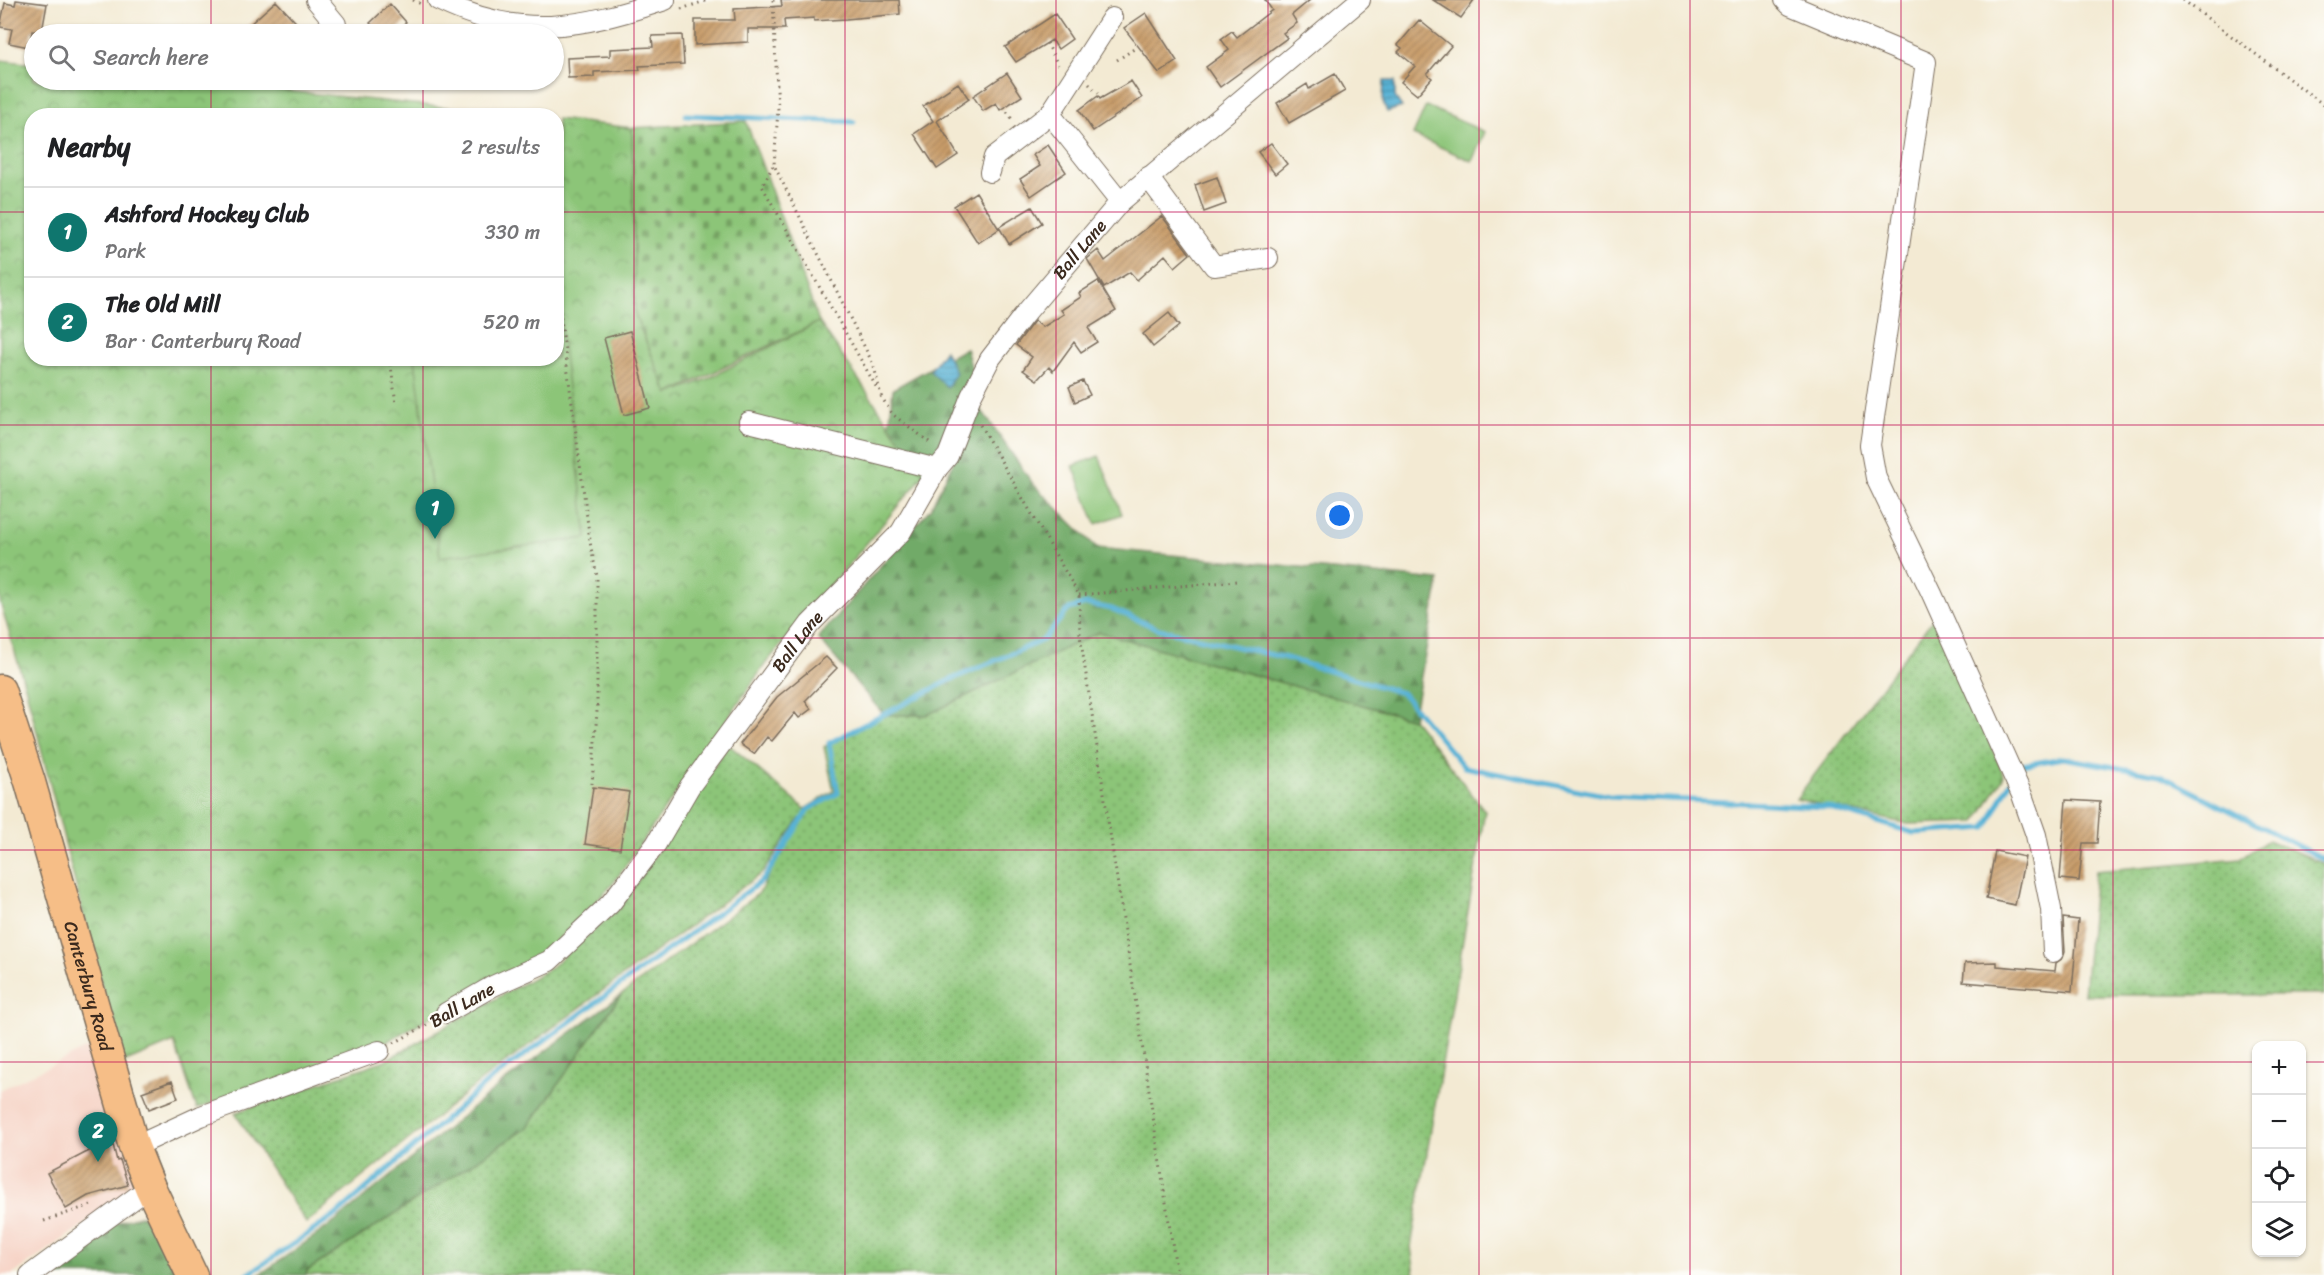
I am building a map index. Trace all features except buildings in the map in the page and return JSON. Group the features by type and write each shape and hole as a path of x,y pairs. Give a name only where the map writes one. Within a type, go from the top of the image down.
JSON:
{"highway":[{"name":"Canterbury Road","path":"0,690 30,782 134,1147 140,1194 190,1270"}],"street":[{"path":"438,0 490,21 505,24"},
{"path":"564,26 597,21 665,0"},
{"name":"Ball Lane","path":"446,1013 493,986 549,960 610,904 656,844 690,786 810,624 901,532 942,463 990,359 1024,315 1120,202 1341,19 1360,0"},
{"path":"1785,0 1790,6 1926,62 1870,445 1876,478 1932,594 2022,795 2036,835 2051,909 2053,952"},
{"path":"322,2 336,24"},
{"path":"988,159 1050,114 1112,18"},
{"path":"1050,114 1120,202"},
{"path":"1148,177 1214,266 1268,258"},
{"path":"749,422 942,463"},
{"path":"134,1147 201,1116 379,1051"},
{"path":"30,1275 140,1194"}],"path":[{"path":"773,0 777,110 774,165 762,186 892,414 942,463"},
{"path":"2183,0 2324,105"},
{"path":"1047,43 1058,61 1058,68"},
{"path":"1117,60 1137,47"},
{"path":"774,165 874,366 881,396"},
{"path":"564,343 591,548 597,576 597,711 592,784"},
{"path":"391,366 396,404"},
{"path":"969,405 1079,597 1078,613 1177,1275"},
{"path":"1079,597 1237,581"},
{"name":"Ball Lane","path":"379,1051 414,1034 446,1013"},
{"path":"44,1221 121,1195 140,1194"}],"shaded area":[{"path":"89,1047 139,1186 12,1275 0,1275 0,1090"}],"green space":[{"path":"0,60 24,63 24,90 278,90 451,108 24,108 24,366 564,366 564,120 632,128 635,315 668,394 707,379 819,322 924,475 766,663 612,885 548,950 386,1042 197,1109 174,1042 121,1064 27,693 0,602"},
{"path":"1426,106 1485,132 1472,161 1413,135"},
{"path":"746,121 819,322 668,394 635,315 632,128"},
{"path":"966,348 973,374 924,475 888,438 893,389"},
{"path":"564,354 587,538 440,557 416,366 564,366"},
{"path":"980,408 1033,484 1097,548 1439,580 1413,719 1099,632 927,715 884,715 818,638 930,509"},
{"path":"1099,456 1122,514 1096,524 1073,466"},
{"path":"1936,615 2004,776 1976,822 1908,824 1796,799"},
{"path":"1099,632 1413,719 1485,811 1411,1247 1415,1275 306,1275 307,1271 528,1127 621,995 759,893 800,818 763,872 482,1080 306,1223 235,1113 388,1059 549,969 621,907 728,744 805,809 834,791 824,747 884,715 927,715"},
{"path":"2268,840 2324,863 2324,995 2084,995 2095,871 2241,858"},
{"path":"621,995 528,1127 307,1271 306,1275 259,1275 336,1221 501,1084"},
{"path":"142,1215 183,1275 38,1275 115,1223"}],"water":[{"path":"1384,81 1395,81 1395,97 1402,107 1387,112 1383,102"},
{"path":"945,350 956,373 947,387 930,371"}],"waterway":[{"path":"686,115 854,122"},
{"path":"247,1275 336,1215 489,1081 763,880 809,809 838,793 829,743 950,680 1043,640 1069,609 1086,604 1112,609 1159,629 1286,658 1402,693 1464,767 1609,796 1827,807 1914,833 1986,828 2010,782"},
{"path":"2022,765 2063,758 2160,775 2324,859"}],"place":[{"name":"Ashford Hockey Club","path":"435,539"},
{"name":"The Old Mill","path":"98,1162"}]}
